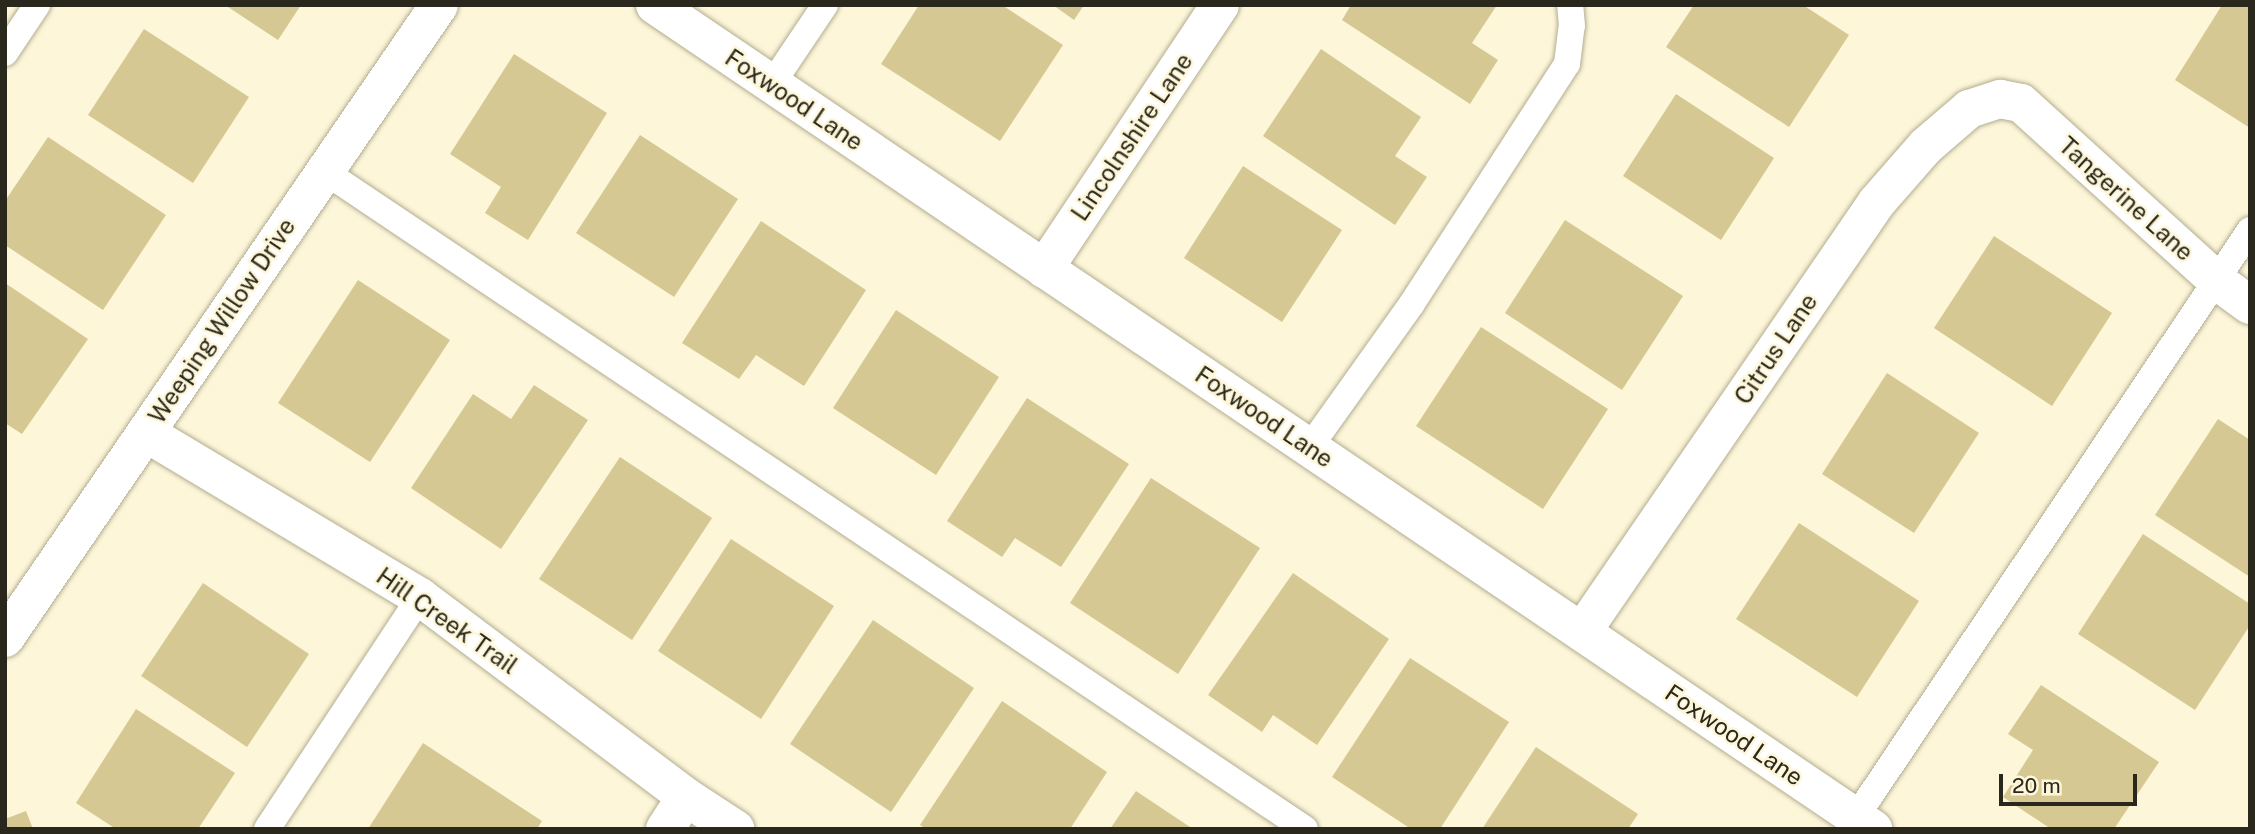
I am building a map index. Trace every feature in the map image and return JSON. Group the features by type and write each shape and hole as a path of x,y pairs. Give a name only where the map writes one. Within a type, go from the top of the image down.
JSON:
{"street":[{"name":"Weeping Willow Drive","path":"5,638 439,5"},
{"name":"Foxwood Lane","path":"655,5 1865,823"},
{"name":"Lincolnshire Lane","path":"1044,269 1220,5"},
{"name":"Tangerine Lane","path":"2000,99 2014,101 2029,109 2217,281 2250,305"},
{"name":"Citrus Lane","path":"1583,632 1877,202 1926,146 1955,120 1969,109 2000,99"},
{"name":"Hill Creek Trail","path":"146,433 420,597 686,797 735,829"},
{"path":"665,829 686,797"}],"lane":[{"path":"5,53 37,5"},
{"path":"772,84 825,5"},
{"path":"1309,448 1411,305 1567,64 1572,26 1570,5"},
{"path":"324,171 1306,829"},
{"path":"1865,823 2250,230"},
{"path":"267,829 420,597"}],"building":[{"path":"225,5 301,5 278,40"},
{"path":"919,5 1002,5 1063,45 1000,141 881,64"},
{"path":"1053,5 1084,5 1074,20"},
{"path":"1351,5 1497,5 1472,43 1498,60 1470,104 1342,20"},
{"path":"1694,5 1803,5 1849,35 1789,127 1666,47"},
{"path":"2222,5 2250,5 2250,128 2175,80"},
{"path":"144,29 249,97 193,183 88,115"},
{"path":"1321,49 1421,117 1395,156 1427,177 1395,225 1263,136"},
{"path":"514,54 607,113 528,240 485,213 501,187 450,154"},
{"path":"1676,94 1774,158 1721,240 1623,176"},
{"path":"640,135 738,199 674,297 576,233"},
{"path":"48,137 166,215 103,310 5,245 5,201"},
{"path":"1243,166 1342,230 1282,322 1184,258"},
{"path":"1565,220 1683,296 1622,390 1505,313"},
{"path":"761,221 866,290 804,386 756,355 739,379 682,343"},
{"path":"1994,236 2112,313 2052,406 1934,328"},
{"path":"358,280 450,340 370,462 278,403"},
{"path":"5,283 88,339 22,434 5,423"},
{"path":"896,310 999,377 936,475 833,408"},
{"path":"1481,327 1608,409 1543,509 1416,426"},
{"path":"1887,373 1979,433 1914,533 1822,474"},
{"path":"534,385 588,420 501,549 411,488 473,394 511,419"},
{"path":"1027,398 1129,464 1061,567 1015,538 1002,557 947,521"},
{"path":"2218,419 2250,440 2250,577 2155,515"},
{"path":"620,457 712,518 632,640 539,579"},
{"path":"1151,478 1260,548 1178,674 1070,603"},
{"path":"1799,523 1919,601 1857,697 1736,619"},
{"path":"2143,534 2250,604 2250,625 2195,710 2078,634"},
{"path":"731,539 834,606 761,719 658,651"},
{"path":"1293,573 1389,639 1317,745 1273,715 1262,732 1208,695"},
{"path":"203,583 309,654 247,747 141,676"},
{"path":"873,620 974,688 891,812 790,744"},
{"path":"1410,658 1509,722 1440,829 1411,829 1332,777"},
{"path":"2041,685 2159,762 2114,829 2051,829 2003,797 2033,750 2008,734"},
{"path":"1002,701 1107,772 1070,829 926,829 920,825"},
{"path":"136,709 235,773 198,829 116,829 76,803"},
{"path":"423,743 542,821 537,829 368,829"},
{"path":"1536,747 1638,814 1628,829 1482,829"},
{"path":"1136,791 1193,829 1110,829"},
{"path":"26,811 33,829 5,829 5,819"}]}
